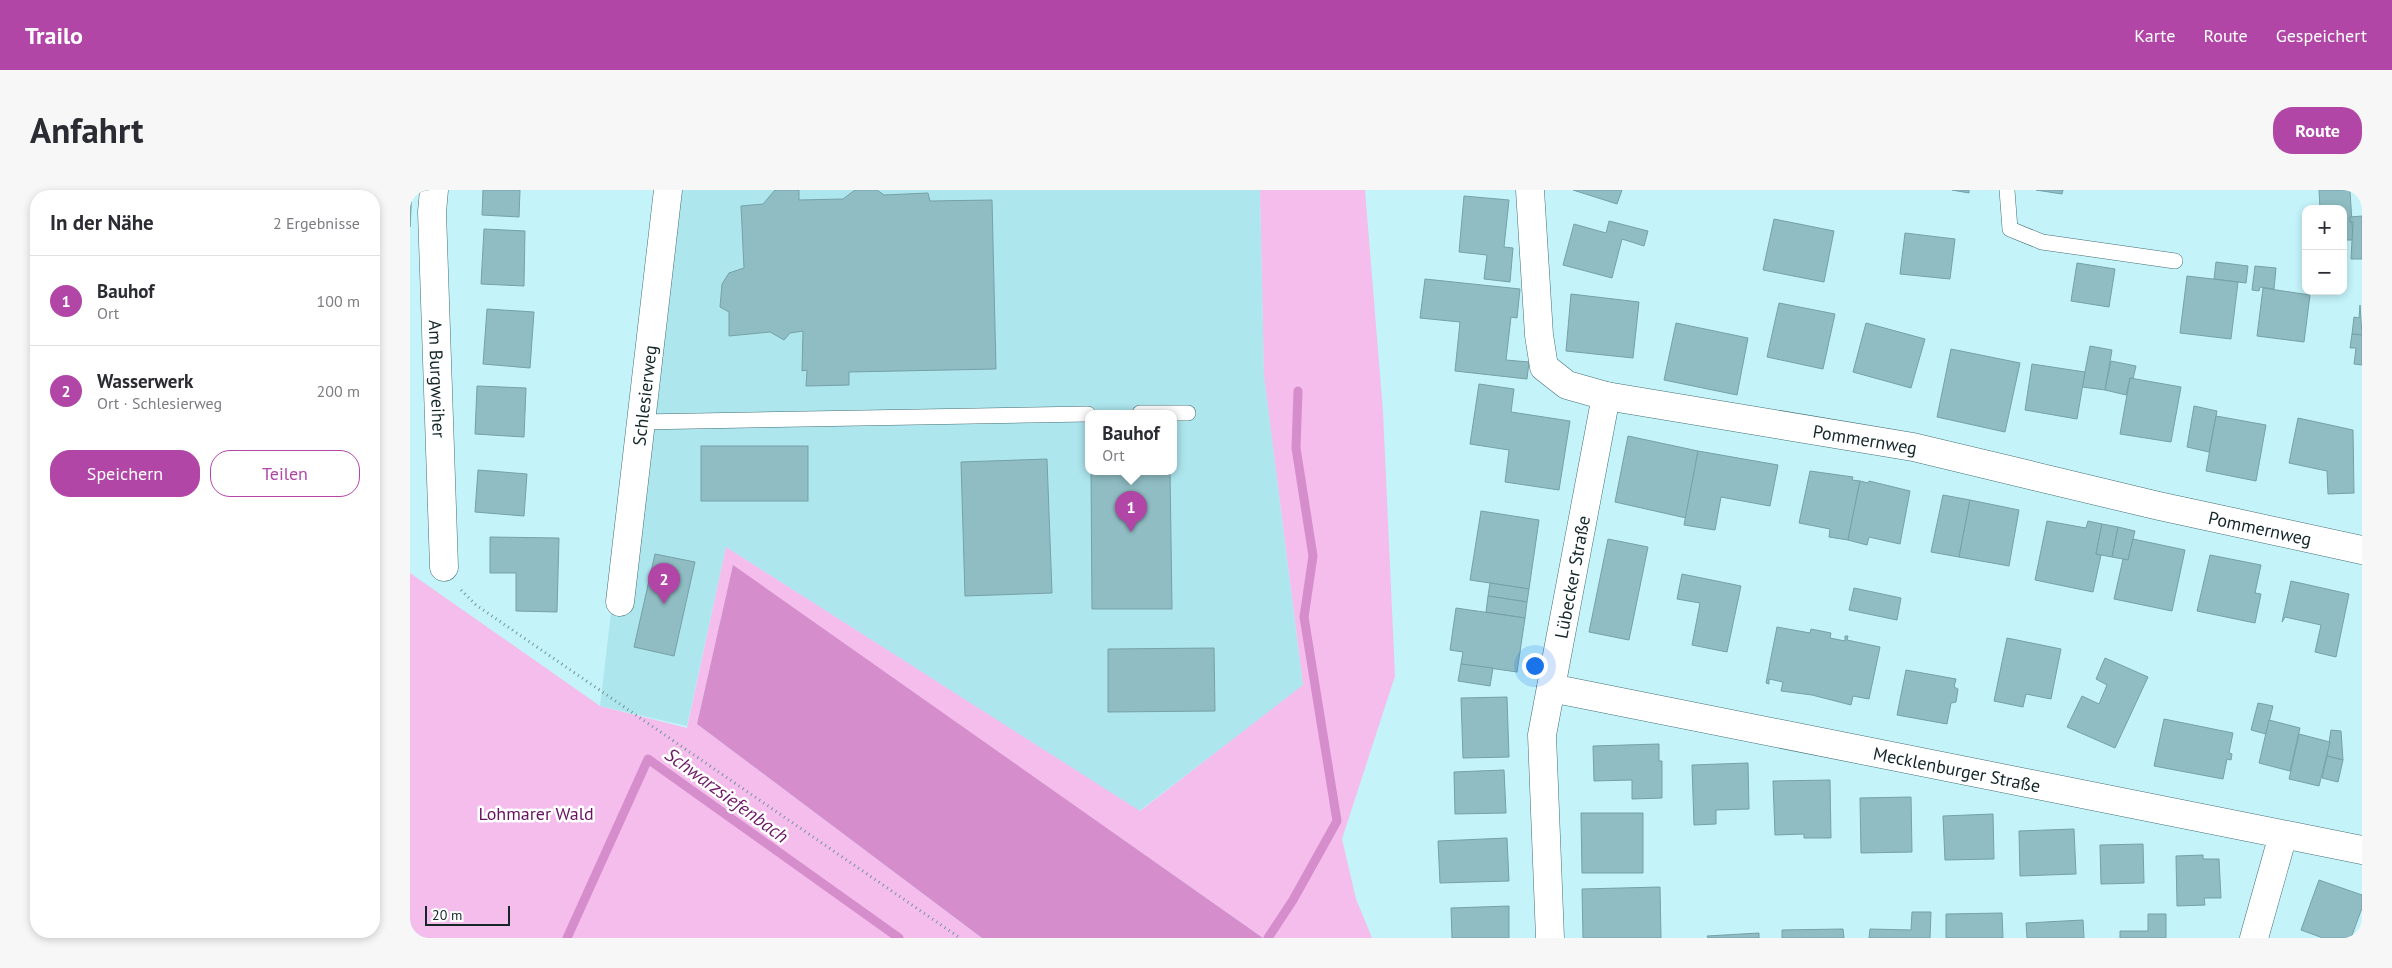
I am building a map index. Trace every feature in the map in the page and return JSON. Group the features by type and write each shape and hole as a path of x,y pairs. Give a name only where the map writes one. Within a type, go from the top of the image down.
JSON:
{"street":[{"name":"Am Burgweiher","path":"434,190 433,222 444,567"},
{"name":"Schlesierweg","path":"620,602 668,190"},
{"name":"Pommernweg","path":"1530,190 1539,335 1544,367 1567,385 1606,396 1913,447 2159,506 2362,550"},
{"name":"Lübecker Straße","path":"1550,938 1542,735 1606,396"},
{"name":"Mecklenburger Straße","path":"1551,688 2362,850"},
{"path":"2254,938 2283,834"}],"lane":[{"path":"2007,190 2010,229 2042,242 2175,261"},
{"path":"1177,413 1188,413"},
{"path":"641,422 1085,414"}],"path":[{"path":"444,567 450,579 476,605 960,938"}],"shaded area":[{"path":"661,190 1260,190 1264,375 1303,686 1139,811 726,547 687,726 600,706"},
{"path":"733,565 1263,938 982,938 697,724"}],"green space":[{"name":"Lohmarer Wald","path":"1260,190 1365,190 1383,412 1395,676 1342,839 1356,899 1372,938 1263,938 733,566 697,724 982,938 410,938 410,573 600,706 687,728 726,547 1140,811 1303,685 1264,375"}],"building":[{"path":"410,190 412,190 410,227"},
{"path":"483,190 520,190 519,217 482,215"},
{"path":"775,190 799,190 799,200 843,199 855,190 877,190 884,195 928,193 930,201 992,200 996,369 849,372 849,385 806,386 807,370 802,371 803,331 790,333 784,340 770,332 729,336 729,312 720,307 722,284 729,273 744,268 741,206 763,204"},
{"path":"1573,190 1622,190 1617,204"},
{"path":"1952,190 1969,190 1969,193"},
{"path":"2036,190 2063,190 2062,194"},
{"path":"2319,190 2350,190 2353,240 2347,240 2347,205 2320,205"},
{"path":"1464,196 1509,200 1504,247 1513,248 1510,282 1484,279 1487,255 1459,252"},
{"path":"2362,216 2362,259 2351,259 2353,222 2350,222 2350,217"},
{"path":"1774,219 1834,231 1824,282 1763,270"},
{"path":"1609,221 1648,231 1644,246 1622,239 1612,278 1563,265 1574,224 1606,233"},
{"path":"484,229 525,231 524,286 481,284"},
{"path":"1905,233 1955,239 1950,279 1900,274"},
{"path":"2216,262 2248,266 2246,283 2214,279"},
{"path":"2077,263 2115,269 2109,307 2071,301"},
{"path":"2255,266 2276,268 2274,289 2260,287 2259,291 2252,290"},
{"path":"2187,276 2238,282 2231,339 2180,333"},
{"path":"1425,279 1520,289 1517,318 1511,317 1506,360 1529,362 1527,379 1455,371 1460,322 1420,318"},
{"path":"2263,288 2310,295 2304,342 2257,336"},
{"path":"1571,294 1639,302 1633,358 1566,351"},
{"path":"1779,303 1835,314 1823,369 1767,357"},
{"path":"2360,305 2362,335 2352,334 2354,317 2359,318"},
{"path":"487,309 534,312 530,368 483,364"},
{"path":"1676,323 1748,338 1737,395 1664,380"},
{"path":"1866,323 1925,339 1911,388 1853,372"},
{"path":"2352,334 2362,335 2362,365 2354,364 2356,348 2350,348"},
{"path":"2090,346 2112,350 2105,390 2082,387"},
{"path":"1951,349 2020,363 2005,432 1937,417"},
{"path":"2111,361 2136,366 2133,379 2130,378 2126,395 2105,390"},
{"path":"2032,364 2085,372 2077,419 2025,410"},
{"path":"2130,378 2181,387 2171,442 2120,434"},
{"path":"1479,384 1514,389 1511,412 1570,421 1559,490 1505,482 1509,450 1470,444"},
{"path":"477,386 526,388 524,437 475,434"},
{"path":"2194,406 2217,411 2209,452 2187,447"},
{"path":"2216,416 2266,425 2256,481 2206,471"},
{"path":"2298,418 2353,430 2354,493 2328,494 2327,471 2289,463"},
{"path":"1628,436 1698,451 1686,518 1615,502"},
{"path":"701,446 808,446 808,501 701,501"},
{"path":"1698,451 1778,465 1770,506 1721,497 1715,530 1684,525"},
{"path":"1047,459 1052,593 965,596 961,462"},
{"path":"478,470 527,474 524,516 475,512"},
{"path":"1810,471 1853,477 1852,480 1860,481 1848,540 1829,537 1830,529 1799,523"},
{"path":"1091,475 1170,475 1172,609 1092,609"},
{"path":"1860,481 1868,483 1869,481 1910,491 1900,544 1869,537 1867,545 1848,540"},
{"path":"1943,495 1970,500 1959,557 1931,552"},
{"path":"1970,500 2019,510 2009,566 1959,557"},
{"path":"1481,511 1539,520 1529,589 1470,580"},
{"path":"2047,521 2086,528 2088,521 2102,524 2096,554 2101,555 2093,592 2035,580"},
{"path":"2102,524 2118,527 2112,557 2096,554"},
{"path":"2118,527 2135,531 2128,560 2112,557"},
{"path":"490,537 559,538 557,612 516,611 516,573 490,573"},
{"path":"1608,539 1648,547 1629,640 1589,632"},
{"path":"2133,539 2185,550 2172,611 2114,599 2123,559 2128,560"},
{"path":"655,554 695,562 674,656 634,647"},
{"path":"2210,555 2261,565 2255,593 2261,594 2255,623 2197,611"},
{"path":"1682,574 1741,586 1727,652 1692,645 1700,603 1677,599"},
{"path":"2291,581 2349,594 2336,657 2315,652 2321,625 2285,617 2282,622"},
{"path":"1490,583 1529,589 1527,602 1488,596"},
{"path":"1854,588 1901,598 1897,620 1849,610"},
{"path":"1488,596 1527,602 1525,618 1486,612"},
{"path":"1456,608 1525,618 1517,672 1461,664 1463,652 1450,650"},
{"path":"1777,627 1810,633 1811,629 1831,633 1830,638 1845,641 1845,636 1848,636 1847,640 1880,647 1869,699 1853,696 1851,705 1812,695 1781,691 1783,682 1769,679 1769,684 1766,683"},
{"path":"2007,638 2061,649 2051,699 2026,694 2023,707 1994,701"},
{"path":"1214,648 1215,711 1108,712 1108,649"},
{"path":"2105,658 2148,677 2115,748 2067,727 2082,696 2099,704 2107,685 2096,679"},
{"path":"1461,664 1493,668 1490,686 1458,681"},
{"path":"1906,670 1956,679 1954,687 1958,689 1956,702 1951,703 1947,724 1897,715"},
{"path":"1507,697 1509,757 1463,758 1461,698"},
{"path":"2258,703 2273,706 2266,734 2251,730"},
{"path":"2164,719 2233,733 2229,753 2232,754 2231,760 2227,759 2223,779 2154,766"},
{"path":"2269,720 2300,728 2290,771 2259,763"},
{"path":"2331,730 2341,731 2343,760 2327,756"},
{"path":"2299,734 2330,742 2319,786 2289,779"},
{"path":"1659,744 1659,761 1662,761 1662,798 1632,799 1632,780 1594,781 1593,746"},
{"path":"2327,756 2343,760 2338,782 2322,778"},
{"path":"1748,763 1749,809 1716,810 1716,824 1694,825 1692,765"},
{"path":"1504,770 1506,813 1455,814 1454,772"},
{"path":"1830,780 1831,838 1804,838 1804,834 1775,835 1773,781"},
{"path":"1911,797 1912,852 1861,853 1860,798"},
{"path":"1581,813 1643,813 1643,873 1582,873"},
{"path":"1993,814 1994,859 1945,860 1943,816"},
{"path":"2074,829 2076,874 2020,876 2019,831"},
{"path":"1507,838 1509,881 1440,883 1438,841"},
{"path":"2143,844 2144,883 2101,884 2100,845"},
{"path":"2203,855 2203,859 2219,859 2221,898 2204,898 2205,905 2177,906 2176,856"},
{"path":"2319,880 2362,895 2362,908 2351,938 2323,938 2301,930"},
{"path":"1660,887 1661,938 1583,938 1582,889"},
{"path":"1509,906 1509,938 1452,938 1451,908"},
{"path":"1912,912 1931,912 1930,938 1869,938 1870,929 1911,930"},
{"path":"2002,913 2003,938 1946,938 1946,914"},
{"path":"2148,914 2166,914 2166,938 2120,938 2120,931 2148,931"},
{"path":"2083,920 2084,938 2027,938 2026,923"},
{"path":"1843,929 1844,938 1782,938 1782,930"},
{"path":"1759,933 1759,938 1708,938 1707,936"}],"waterway":[{"path":"1268,938 1293,900 1337,821 1304,617 1313,556 1296,448 1298,391"},
{"name":"Schwarzsiefenbach","path":"567,938 648,759 899,938"}],"place":[{"name":"Bauhof","path":"1131,532"},
{"name":"Wasserwerk","path":"664,604"}]}
